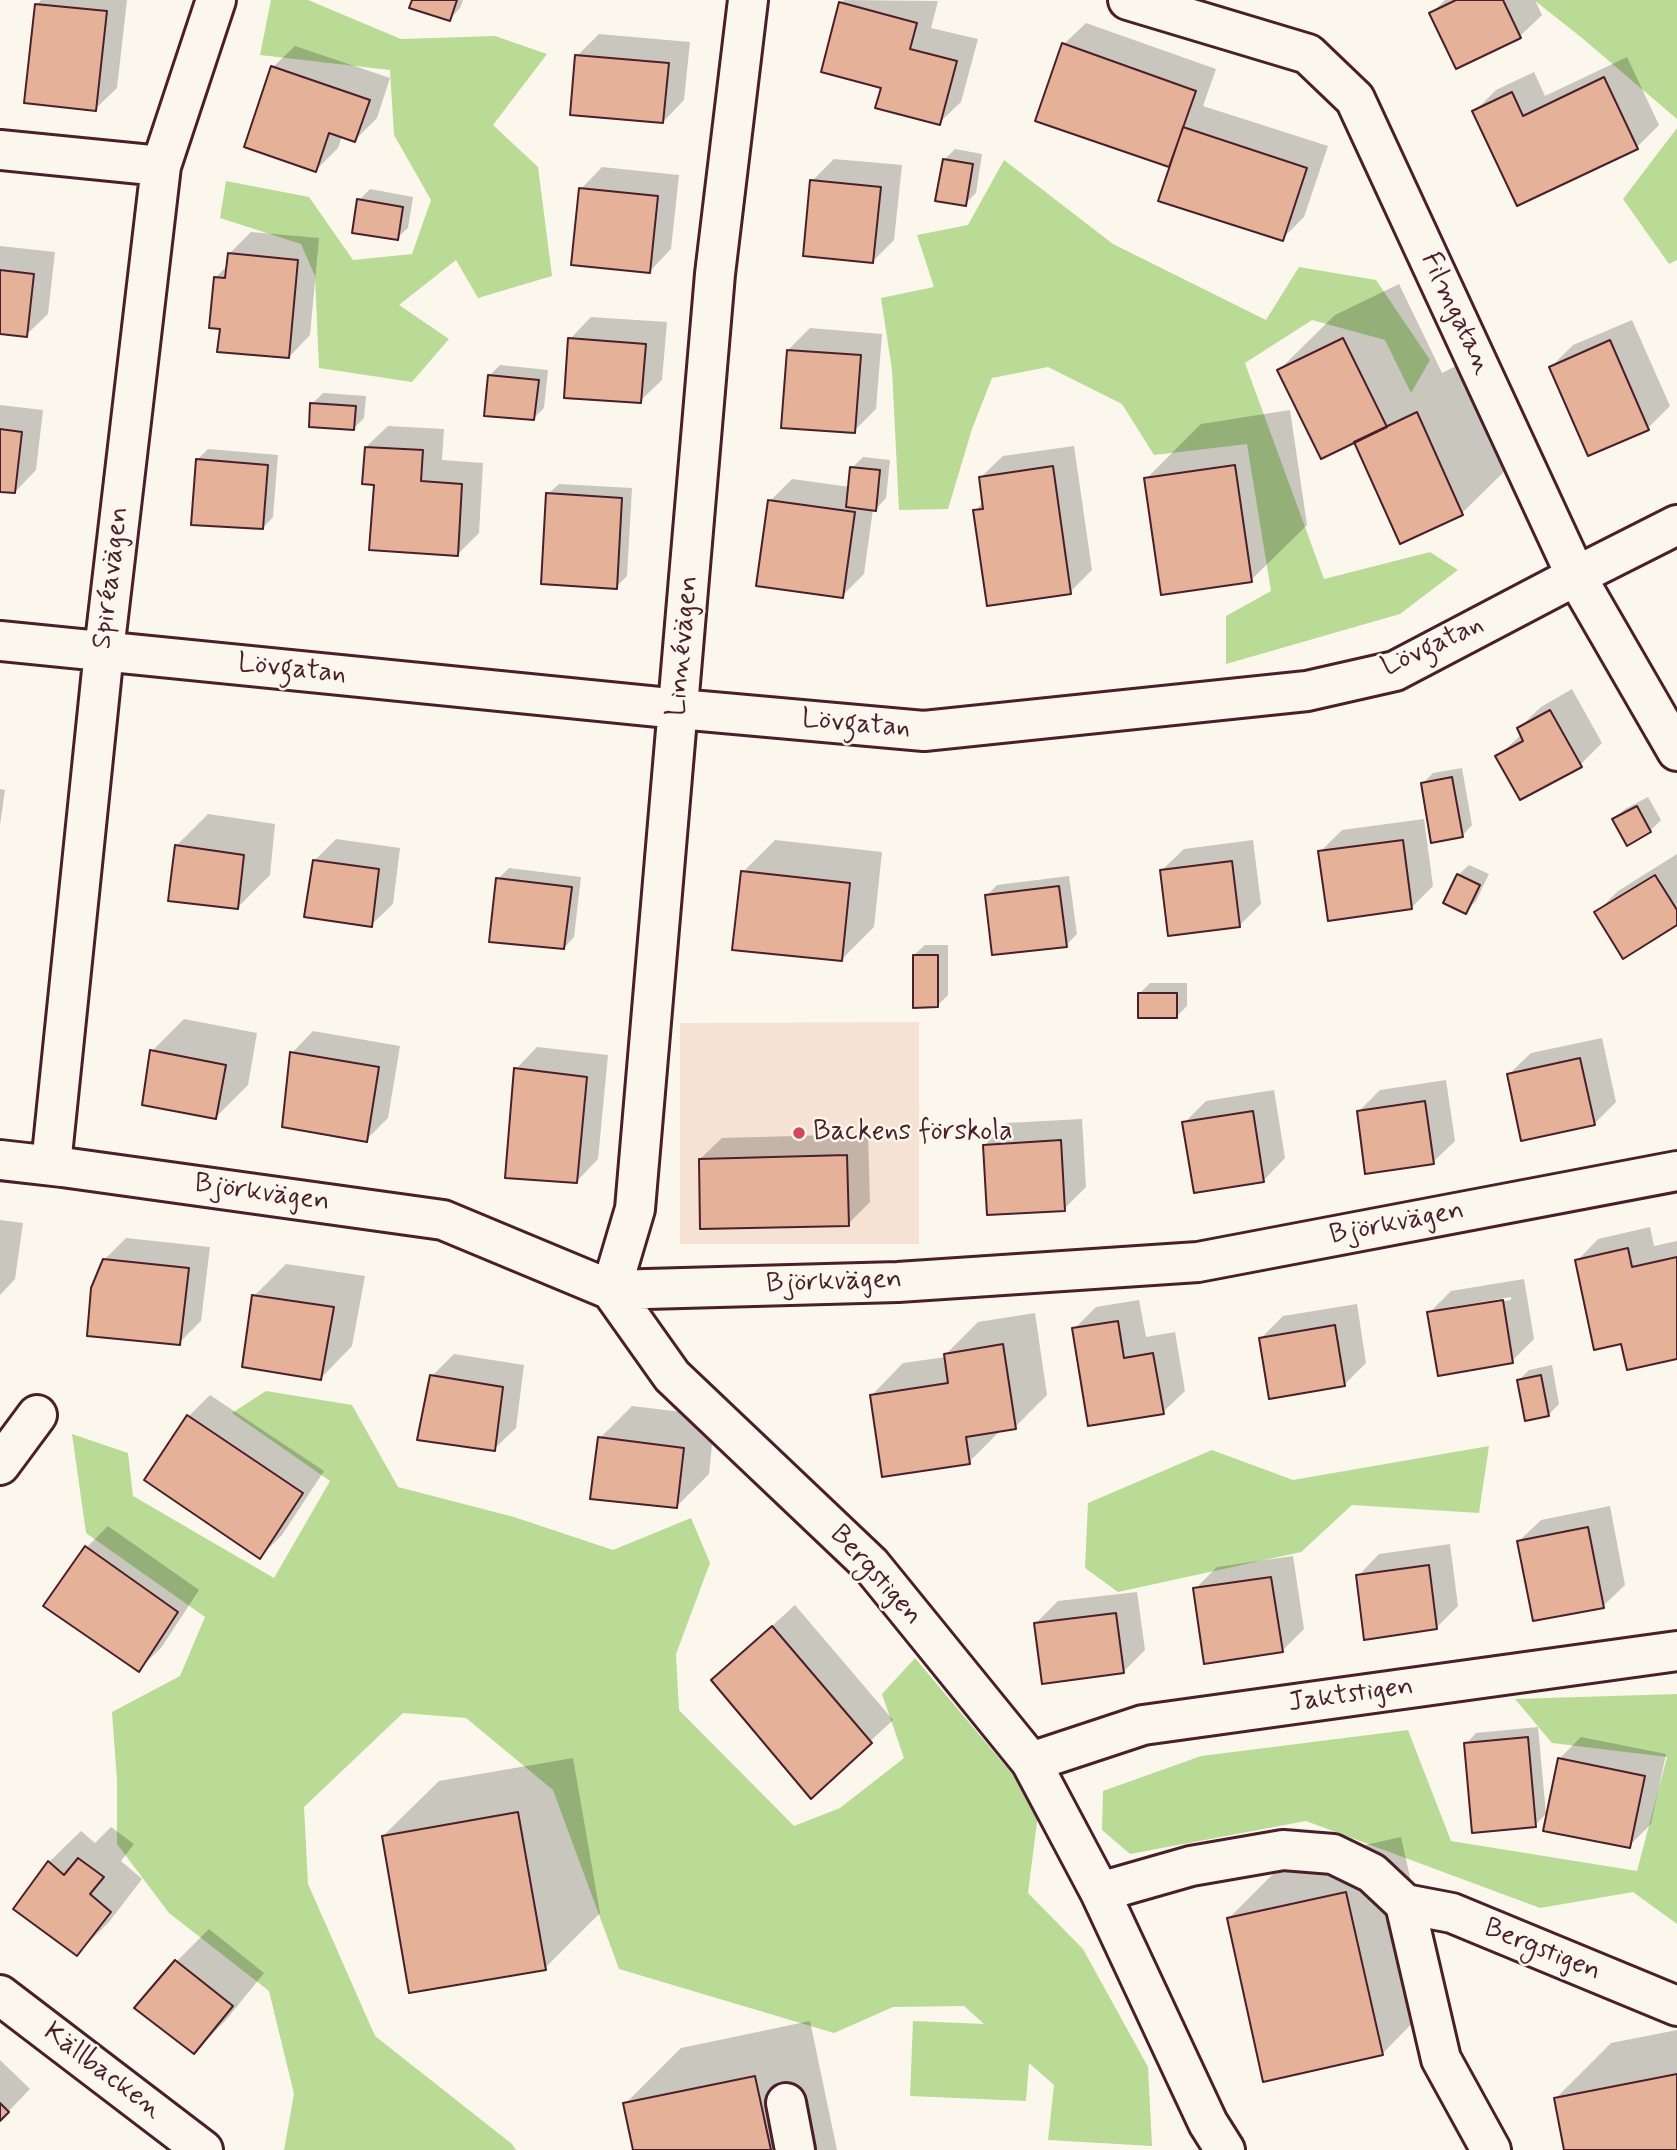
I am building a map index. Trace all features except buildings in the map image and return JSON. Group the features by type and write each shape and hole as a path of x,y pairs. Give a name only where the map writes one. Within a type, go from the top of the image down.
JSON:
{"street":[{"name":"Spiréavägen","path":"51,1165 104,651 160,166 216,0"},
{"name":"Linnévägen","path":"611,1290 635,1209 715,275 748,0"},
{"name":"Filmgatan","path":"1128,0 1308,54 1355,99 1576,576 1677,751"},
{"path":"0,150 160,166"},
{"name":"Lövgatan","path":"0,641 924,731 1307,691 1395,671 1677,525"},
{"name":"Björkvägen","path":"0,1160 443,1220 611,1290 898,1282 1198,1262 1677,1171"},
{"name":"Bergstigen","path":"611,1290 672,1376 871,1564 1031,1762 1100,1892 1208,2123 1225,2150"},
{"path":"0,1465 37,1415"},
{"name":"Jaktstigen","path":"1031,1762 1143,1725 1677,1651"},
{"path":"1100,1892 1191,1866 1283,1850 1333,1854 1372,1873 1405,1904 1441,2059 1491,2150"},
{"name":"Bergstigen","path":"1405,1904 1452,1913 1677,2006"},
{"name":"Källbacken","path":"0,1995 203,2150"},
{"path":"786,2104 795,2150"}],"shaded area":[{"name":"Backens förskola","path":"919,1022 919,1244 680,1244 680,1023"}],"green space":[{"path":"271,0 308,0 401,39 495,36 547,54 493,125 538,167 552,276 478,298 456,260 399,305 449,339 412,382 319,368 315,276 301,244 220,218 226,181 309,197 353,260 412,254 431,200 394,135 390,70 260,55"},
{"path":"1534,0 1677,0 1677,119 1582,38"},
{"path":"1677,128 1677,260 1669,264 1623,199"},
{"path":"1004,160 1113,244 1266,320 1299,267 1376,280 1430,360 1411,393 1385,340 1312,320 1245,363 1324,579 1430,552 1458,570 1400,614 1226,664 1226,616 1271,591 1247,444 1154,455 1122,404 1048,367 992,378 972,429 948,509 899,510 892,370 881,298 934,287 917,235 968,225"},
{"path":"266,1391 352,1405 398,1487 514,1517 613,1550 691,1518 710,1563 676,1654 679,1710 794,1826 840,1808 904,1758 882,1694 915,1658 1039,1806 1028,1893 1083,1949 1148,2067 1152,2146 1048,2140 1054,2085 1029,2063 1026,2101 910,2096 913,2021 984,2024 964,2006 893,2007 834,2033 619,1969 553,1790 466,1718 403,1713 304,1807 308,1884 375,2036 512,2144 516,2150 284,2150 294,2094 269,1991 169,1913 117,1844 117,1780 112,1712 180,1676 205,1617 86,1533 72,1434 128,1453 133,1496 274,1578 330,1481 232,1413"},
{"path":"1489,1446 1479,1513 1352,1505 1301,1552 1118,1592 1085,1568 1088,1503 1212,1450 1293,1480"},
{"path":"1677,1694 1677,1924 1633,1892 1540,1908 1306,1821 1130,1854 1102,1830 1103,1791 1201,1756 1408,1730 1451,1841 1637,1871 1667,1757 1552,1743 1515,1699"}],"place":[{"name":"Backens förskola","path":"799,1133"}]}
